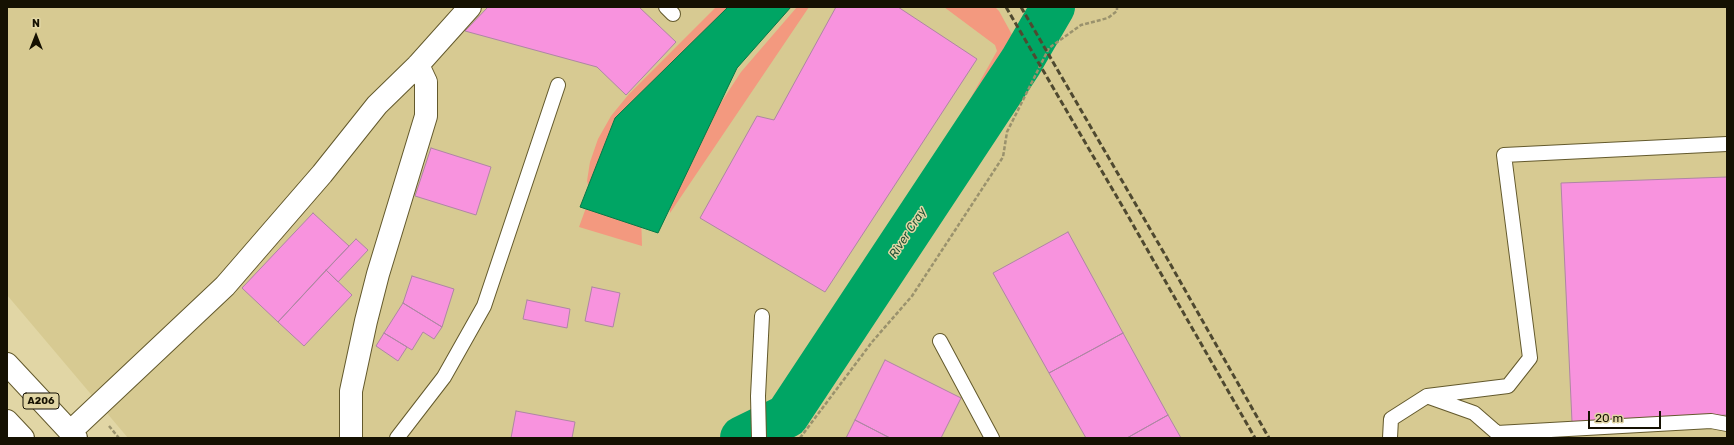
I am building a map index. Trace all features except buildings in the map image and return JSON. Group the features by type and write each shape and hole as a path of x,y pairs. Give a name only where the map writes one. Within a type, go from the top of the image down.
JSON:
{"street":[{"path":"73,435 225,286 322,174 377,105 418,65 470,7"},
{"path":"351,438 352,391 366,321 378,274 426,116 426,82 418,65"},
{"name":"A206","path":"7,364 73,435"},
{"path":"7,421 23,438"}],"lane":[{"path":"397,438 444,376 484,306 558,85"},
{"path":"1390,438 1391,419 1427,396 1508,386 1530,358 1504,155 1727,144"},
{"path":"759,438 758,416 762,316"},
{"path":"940,341 992,438"},
{"path":"1427,396 1474,414 1497,433 1711,421 1727,424"}],"path":[{"path":"800,438 872,342 912,296 1003,157 1007,132 1048,48 1080,25 1108,18 1117,11 1117,7"},
{"path":"104,420 119,438"}],"shaded area":[{"path":"7,7 1727,7 1727,438 128,438 7,295"},
{"path":"716,7 740,7 639,143 642,246 579,227 591,194 587,181 590,162 598,139 611,116 629,94"},
{"path":"728,7 791,7 737,68 658,233 580,207 615,118"},
{"path":"797,7 809,7 670,213 670,181 741,72"},
{"path":"944,7 995,7 999,11 1021,51 882,256 997,51 995,45"},
{"path":"1030,7 1051,7 1040,24"}],"waterway":[{"name":"River Cray","path":"742,438 787,416 1021,62 1053,7"}],"railway":[{"path":"1006,7 1255,438"},
{"path":"1021,7 1164,253 1269,438"}]}
